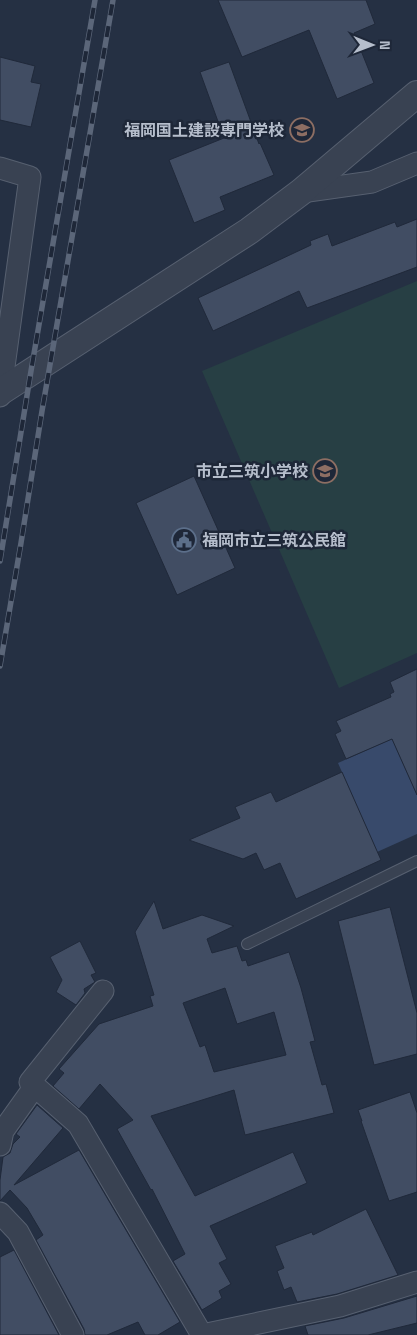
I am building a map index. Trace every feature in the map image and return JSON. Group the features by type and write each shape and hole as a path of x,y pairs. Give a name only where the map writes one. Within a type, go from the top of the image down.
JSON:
{"street":[{"path":"0,393 248,231 301,192 417,94"},
{"path":"301,192 372,182 417,163"},
{"path":"0,168 30,177 0,393"},
{"path":"103,991 30,1082 78,1124 191,1329 202,1335 340,1306 417,1282"},
{"path":"0,1145 3,1131 35,1086"},
{"path":"0,1213 18,1232 73,1335"}],"lane":[{"path":"247,944 417,861"}],"green space":[{"path":"417,281 417,653 339,688 202,371"}],"water":[{"path":"392,739 417,795 417,834 377,852 338,763"}],"building":[{"path":"218,0 366,0 375,24 354,33 374,83 337,99 309,30 242,57"},
{"path":"0,57 35,66 31,82 41,84 31,127 0,120"},
{"path":"229,62 259,144 274,175 220,197 225,210 194,223 169,160 224,138 200,72"},
{"path":"417,219 417,267 307,308 299,291 213,331 198,298 311,245 310,241 328,234 332,246 395,222 397,227"},
{"path":"194,476 235,568 177,595 136,503"},
{"path":"417,669 417,795 392,739 346,759 335,734 341,731 336,721 391,697 390,694 394,692 390,682"},
{"path":"342,772 381,860 296,899 280,863 264,870 256,853 243,859 189,840 240,818 235,807 271,792 276,802"},
{"path":"154,901 163,929 202,915 234,926 207,939 212,953 237,946 242,961 246,960 248,966 289,952 315,1041 310,1042 322,1085 326,1084 334,1113 245,1135 234,1090 151,1116 195,1196 293,1152 307,1183 210,1226 227,1259 219,1263 231,1284 219,1291 222,1298 202,1310 173,1261 185,1254 152,1189 117,1129 133,1120 100,1084 79,1109 53,1086 64,1073 59,1069 99,1024 153,1006 150,996 154,995 135,932","holes":["225,988 237,1024 274,1012 286,1055 214,1072 205,1045 200,1047 183,1003"]},
{"path":"390,907 417,1013 417,1054 374,1065 338,921"},
{"path":"80,941 96,973 91,975 95,982 84,989 85,993 76,1005 56,992 62,980 50,957"},
{"path":"410,1092 417,1113 417,1192 389,1201 358,1110"},
{"path":"37,1105 63,1128 14,1185 79,1150 180,1322 158,1335 145,1335 138,1322 107,1335 85,1335 84,1329 36,1240 43,1235 27,1208 10,1190 0,1201 3,1157 10,1153 13,1144 20,1137 16,1134"},
{"path":"366,1209 398,1275 337,1294 297,1302 291,1287 284,1290 277,1271 284,1268 275,1246 312,1232 313,1235"},
{"path":"14,1250 59,1335 0,1335 0,1257"},
{"path":"417,1296 417,1323 368,1335 308,1335 305,1326 344,1318"}],"railway":[{"path":"0,561 95,0"},
{"path":"0,666 113,0"}],"place":[{"name":"福岡国土建設専門学校","path":"302,130"},
{"name":"市立三筑小学校","path":"325,471"},
{"name":"福岡市立三筑公民館","path":"184,540"}]}
